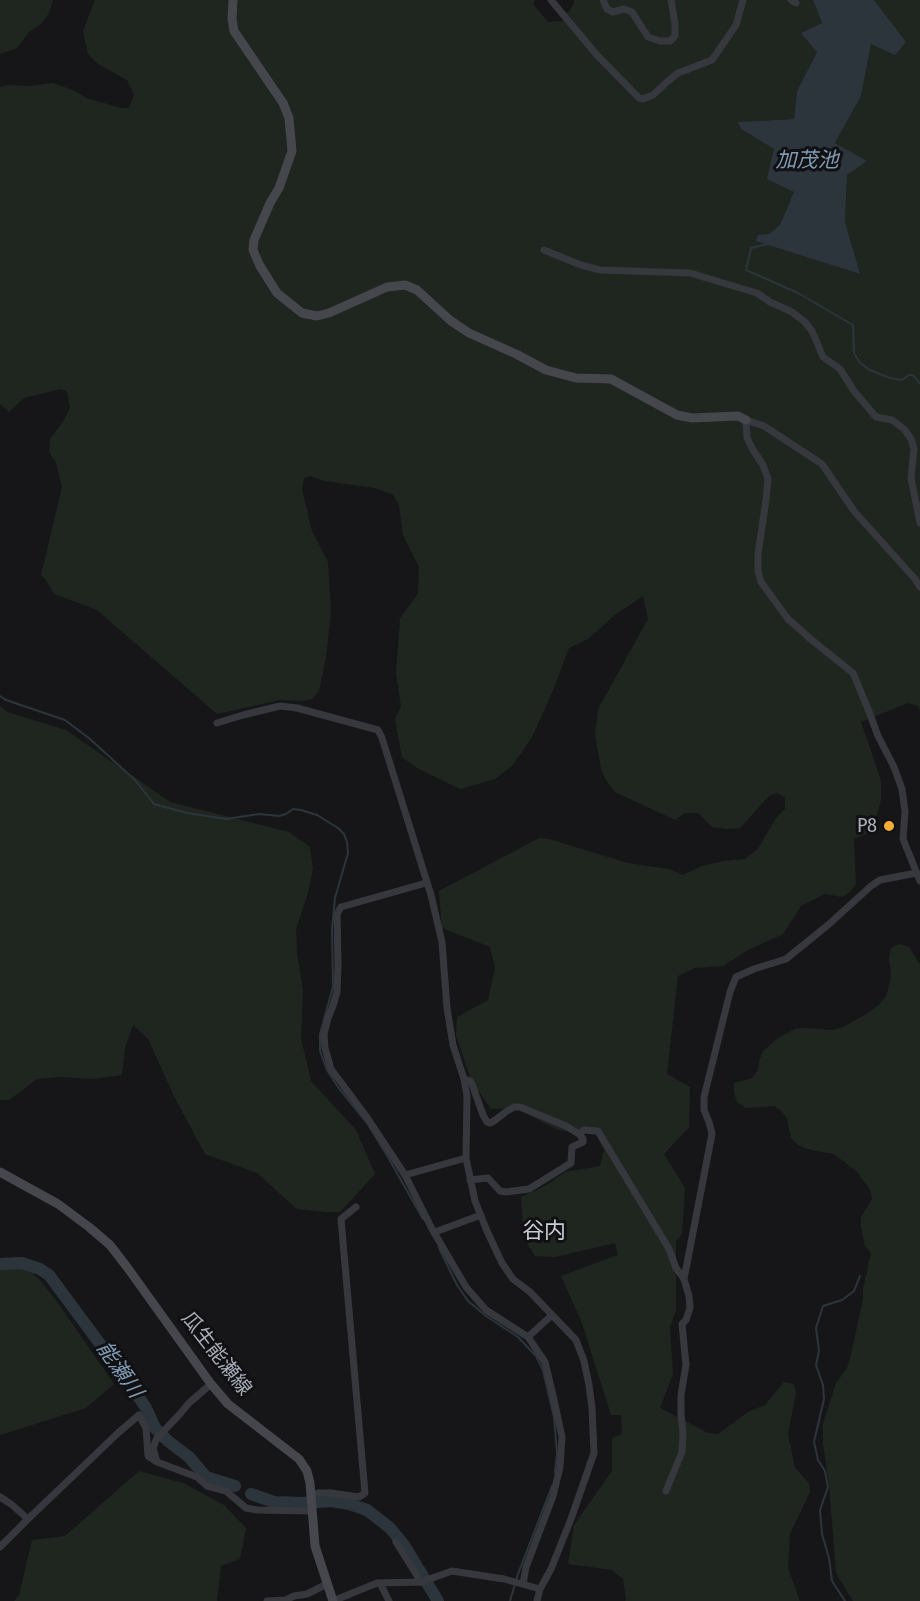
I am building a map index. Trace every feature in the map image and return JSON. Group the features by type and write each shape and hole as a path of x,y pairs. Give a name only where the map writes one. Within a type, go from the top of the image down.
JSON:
{"street":[{"path":"233,0 231,20 234,31 283,103 289,118 292,151 279,188 270,202 254,240 253,250 260,266 278,293 302,313 317,316 329,313 387,287 405,285 417,290 451,321 469,333 546,370 576,378 611,379 677,415 692,418 738,416 764,426 822,464 854,511 920,587"},
{"path":"551,0 596,54 639,98 643,99 653,95 678,73 712,60 736,25 743,0"},
{"path":"603,0 607,9 614,12 624,9 632,12 648,37 660,42 670,41 675,36 671,0"},
{"path":"544,250 600,270 690,273 757,293 792,312 805,322 812,331 824,357 840,369 854,391 876,417 892,420 904,429 911,439 914,449 911,478 920,523"},
{"path":"746,420 747,438 763,465 768,479 758,554 758,571 761,582 788,619 853,673 902,789 905,812 903,839 920,881"},
{"path":"217,723 243,714 280,706 314,712 378,730 382,738 431,895 442,942 447,1008 453,1045 467,1096 466,1158 475,1201 502,1263 513,1279 530,1292 576,1340 584,1361 592,1408 594,1453 571,1519 551,1569 540,1589 537,1601"},
{"path":"684,1279 712,1134 704,1110 704,1097 730,992 736,977 786,959 880,880 916,873"},
{"path":"426,883 340,907 337,914 337,992 324,1034 325,1048 331,1069 405,1175 466,1287 486,1310 528,1337 545,1362 561,1437 560,1467 553,1496 521,1583"},
{"path":"464,1079 472,1084 487,1122 494,1121 514,1107 520,1107 566,1126 583,1139 583,1142 572,1147 572,1164 529,1189 506,1192 500,1191 488,1178 470,1180"},
{"path":"579,1134 584,1130 598,1131 669,1249 676,1268 684,1279 689,1296 690,1308 682,1324 686,1365 681,1395 682,1452 666,1491"},
{"path":"405,1175 466,1158"},
{"name":"瓜生能瀬線","path":"0,1172 58,1204 110,1245 228,1404 299,1459 307,1471 315,1546 333,1601"},
{"path":"311,1495 331,1492 359,1497 365,1493 341,1219 356,1207"},
{"path":"435,1232 481,1215"},
{"path":"528,1337 552,1315"},
{"path":"157,1462 153,1448 158,1438 189,1403 211,1384"},
{"path":"0,1547 118,1432 139,1415 146,1428 148,1456 157,1462 197,1477 207,1486 226,1491 246,1508 312,1511"},
{"path":"0,1497 28,1519"},
{"path":"396,1542 417,1582"},
{"path":"333,1601 380,1583 417,1582 452,1571 504,1579 540,1589"},
{"path":"380,1583 389,1601"},
{"path":"267,1601 286,1600 307,1594 327,1584"}],"shaded area":[{"path":"0,0 53,0 49,13 41,24 29,32 17,48 0,54"},
{"path":"95,0 535,0 533,4 548,22 562,21 574,4 574,0 813,0 822,23 817,52 797,91 794,119 739,122 741,129 774,149 794,192 780,226 757,240 859,274 845,222 847,175 866,161 835,143 861,96 871,44 905,42 874,0 920,0 920,711 918,706 908,703 861,722 881,780 881,800 872,832 854,839 856,884 850,892 842,897 825,894 801,906 783,934 748,950 723,966 695,968 678,976 667,1074 690,1087 689,1127 664,1154 685,1188 682,1234 676,1241 676,1310 670,1327 673,1374 660,1408 708,1433 718,1434 748,1412 765,1405 784,1382 794,1384 796,1393 788,1434 795,1468 809,1483 810,1492 790,1534 788,1568 800,1601 625,1601 623,1579 612,1570 568,1564 574,1525 612,1471 612,1438 622,1434 621,1415 611,1415 582,1323 561,1276 618,1255 615,1243 555,1257 535,1256 524,1239 521,1197 547,1185 565,1172 600,1166 604,1150 596,1135 558,1130 516,1108 491,1109 471,1080 456,1035 457,1017 488,1000 495,968 490,947 442,928 439,891 539,838 628,863 669,869 683,875 702,866 745,859 758,849 776,818 785,809 785,797 777,793 769,796 740,828 726,829 712,827 698,813 685,813 675,820 615,792 606,780 601,769 595,734 598,709 648,619 643,596 615,615 588,639 569,648 532,737 512,766 495,779 460,789 417,768 402,757 395,719 401,707 396,673 400,618 418,594 419,567 403,535 399,504 393,495 375,488 324,481 311,476 304,478 302,489 312,531 328,562 331,611 326,657 319,691 312,699 280,700 217,714 97,610 54,594 41,575 62,487 56,463 49,452 50,439 70,408 67,391 61,389 24,398 9,412 0,404 0,87 53,83 75,91 86,98 121,108 129,108 134,95 127,80 98,64 88,54 83,31"},
{"path":"0,706 7,712 66,730 170,802 289,832 310,847 313,868 308,893 296,929 303,990 301,1038 311,1081 356,1130 375,1174 340,1212 297,1209 257,1173 205,1154 175,1098 148,1039 133,1025 125,1048 122,1075 92,1079 59,1077 37,1079 9,1100 0,1100"},
{"path":"900,944 909,947 920,965 920,1601 853,1601 836,1573 823,1424 836,1383 847,1368 850,1359 863,1299 871,1253 865,1246 861,1217 872,1199 870,1190 857,1172 834,1154 798,1145 791,1138 787,1119 782,1111 774,1106 746,1108 737,1102 734,1083 752,1078 758,1070 763,1051 778,1038 795,1029 833,1030 843,1027 879,1005 886,996 891,977 889,957 891,948"},
{"path":"0,1264 25,1267 40,1280 114,1384 86,1408 0,1435"},
{"path":"139,1471 183,1483 224,1505 246,1528 240,1559 221,1566 217,1601 14,1601 19,1595 32,1540 65,1536"}],"water":[{"name":"加茂池","path":"813,0 874,0 906,42 895,55 871,44 861,96 835,143 867,161 847,175 845,222 860,274 756,241 758,235 769,234 780,225 794,192 767,179 774,149 741,129 738,122 794,119 797,91 817,52 801,33 822,23"}],"waterway":[{"path":"768,244 751,248 746,270 798,293 853,325 854,353 860,363 870,370 902,380 913,375 920,384"},
{"path":"0,696 65,720 90,739 135,780 154,804 187,813 226,819 259,814 279,816 293,809 301,810 317,815 344,834 348,853 335,898 332,929 333,987 320,1034 320,1051 327,1070 367,1123 423,1219"},
{"path":"439,1248 457,1285 468,1301 518,1337 536,1356 543,1370 554,1417 557,1454 555,1472"},
{"name":"能瀬川","path":"0,1264 22,1263 40,1269 49,1275 132,1387 146,1408 155,1428 189,1457 206,1477 235,1486"},
{"path":"845,1601 832,1581 829,1558 822,1534 820,1510 828,1487 825,1471 818,1460 814,1442 824,1399 823,1385 816,1365 819,1351 816,1328 823,1306 842,1300 854,1291 860,1276"},
{"path":"510,1601 552,1486"},
{"name":"能瀬川","path":"251,1494 274,1502 332,1501 367,1510 390,1528 404,1545 438,1601"}],"place":[{"name":"P8","path":"889,826"}],"district":[{"name":"谷内","path":"544,1232"}]}
